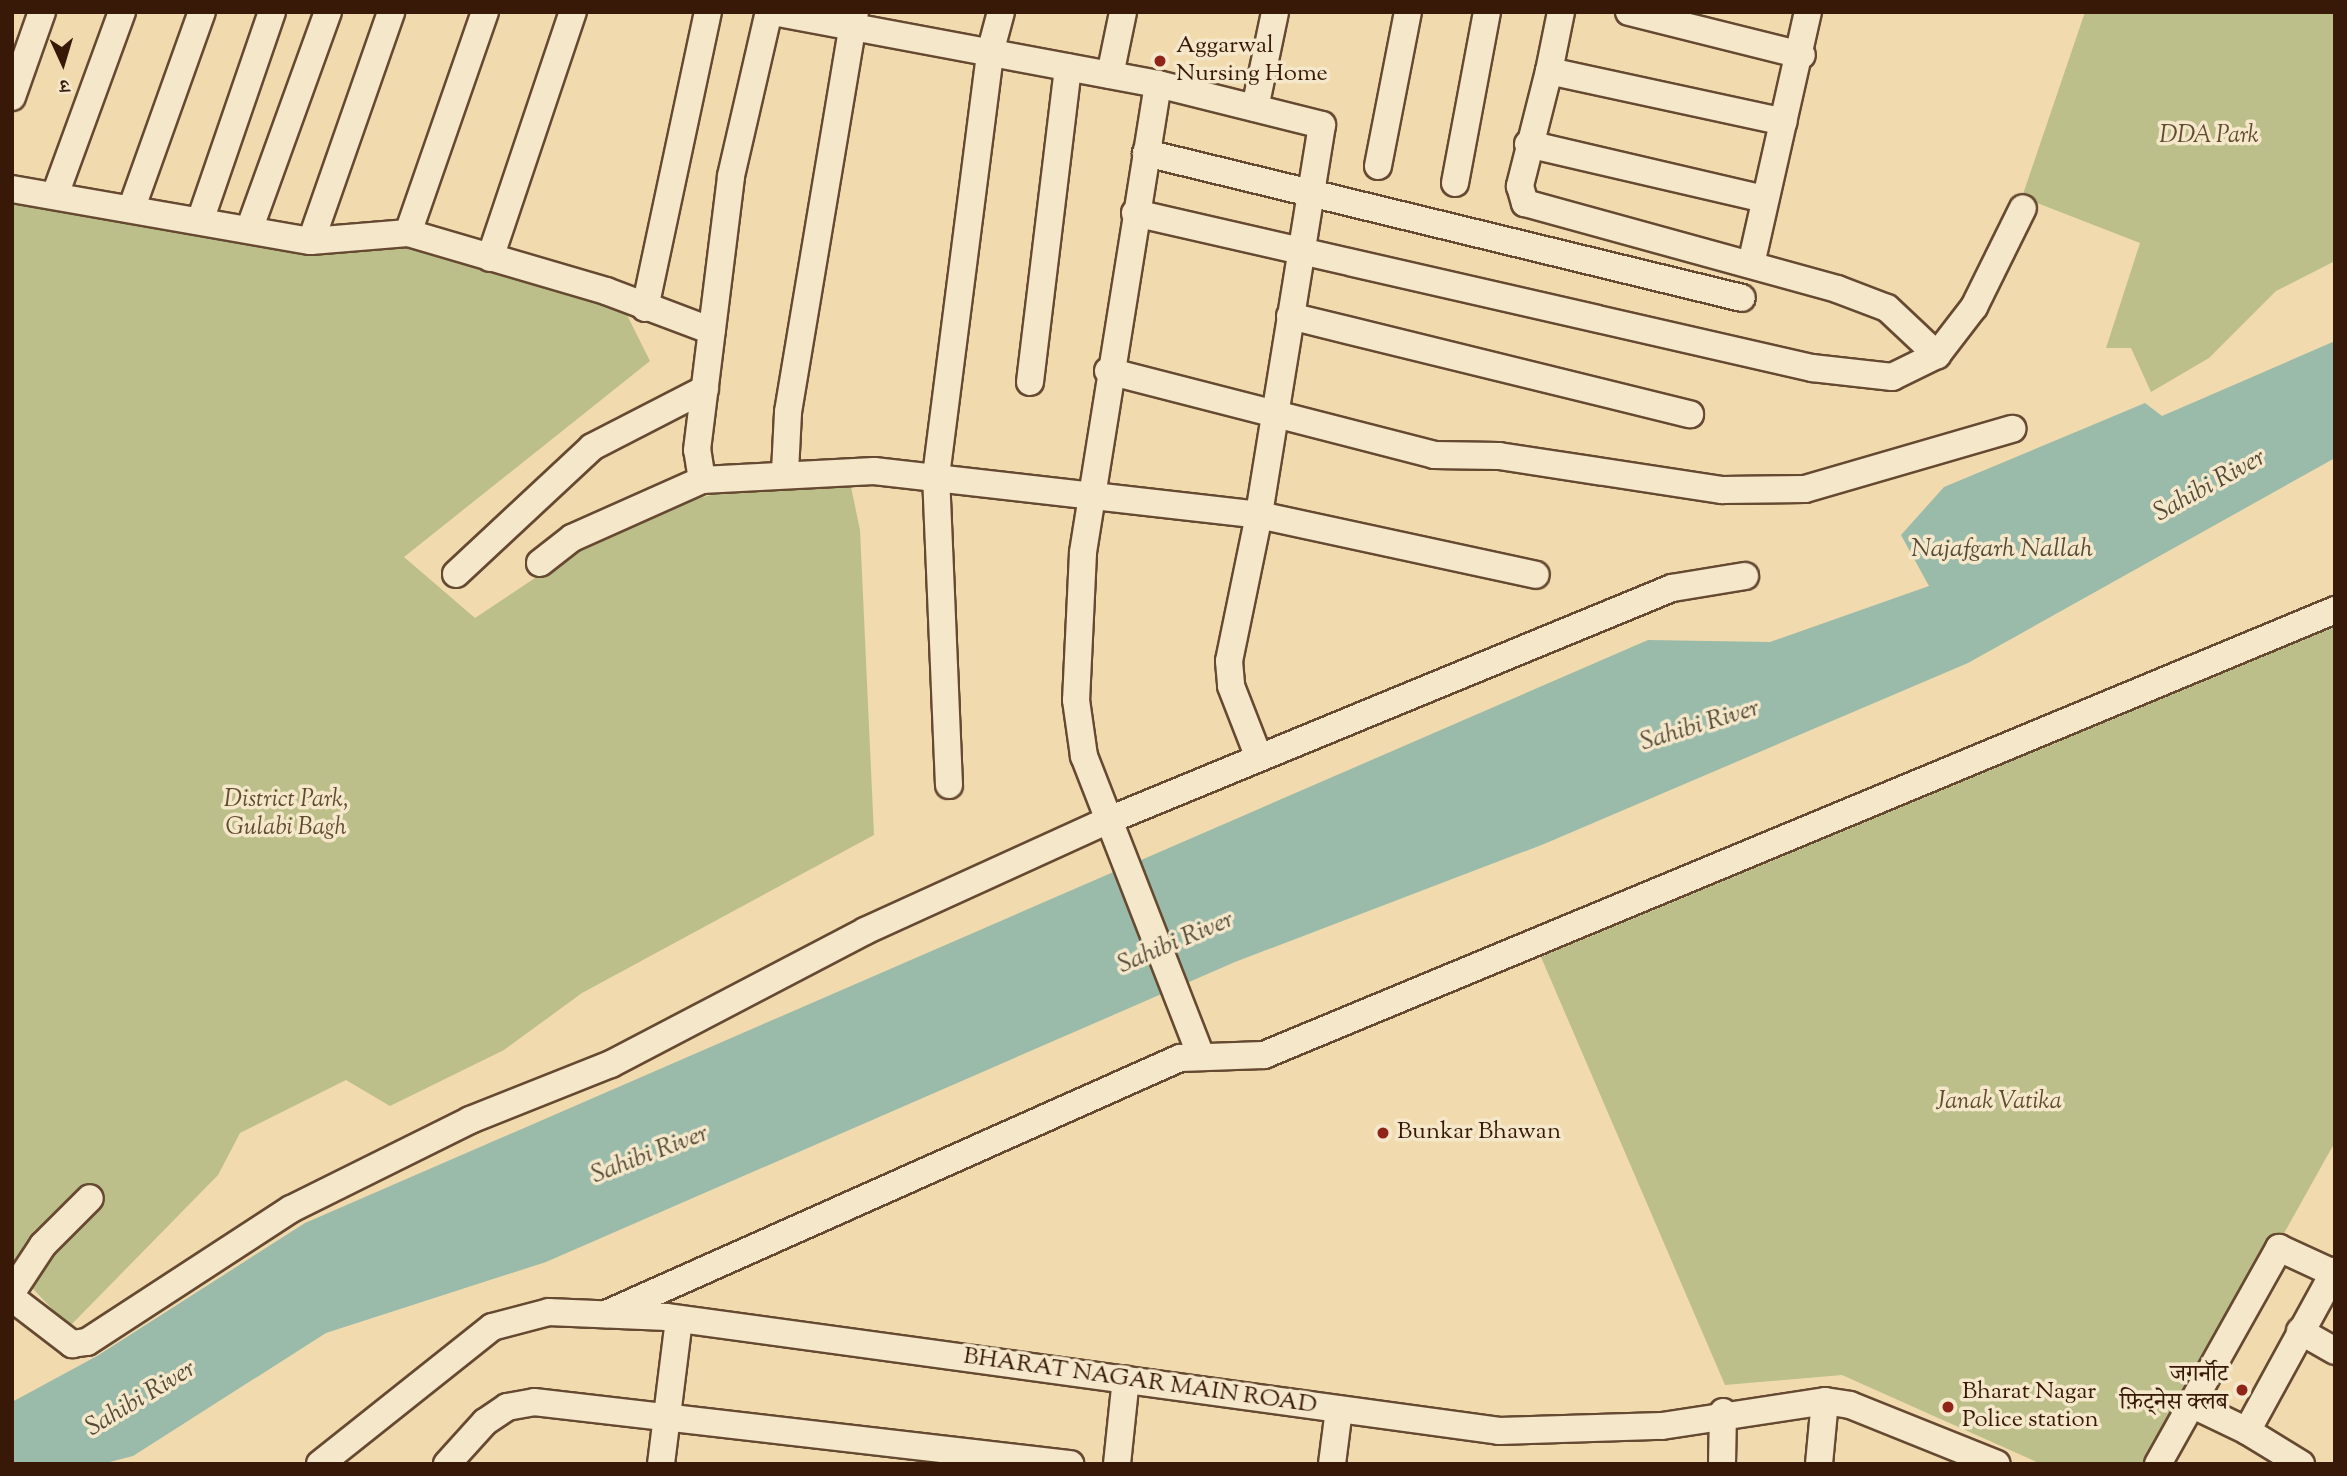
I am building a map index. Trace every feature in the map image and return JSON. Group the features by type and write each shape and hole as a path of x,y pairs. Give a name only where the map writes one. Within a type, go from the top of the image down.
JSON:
{"street":[{"path":"12,97 42,12"},
{"path":"55,195 122,12"},
{"path":"132,207 202,12"},
{"path":"200,221 272,12"},
{"path":"249,230 328,12"},
{"path":"311,241 391,12"},
{"path":"408,233 485,12"},
{"path":"491,258 573,12"},
{"path":"646,309 708,12"},
{"path":"702,480 697,450 732,176 771,12 854,20 990,53 1158,83 1322,125 1259,515 1229,661 1231,686 1259,758"},
{"path":"949,785 936,476 990,53 1001,12"},
{"path":"1110,75 1123,12"},
{"path":"1255,108 1275,12"},
{"path":"1378,166 1408,12"},
{"path":"1455,183 1487,12"},
{"path":"1560,12 1549,71 1528,144 1520,186 1525,203 1752,260 1887,308 1937,355"},
{"path":"1629,12 1802,55"},
{"path":"1752,260 1764,199 1802,55 1808,12"},
{"path":"785,472 788,412 854,20"},
{"path":"1030,382 1068,67"},
{"path":"1549,71 1784,122"},
{"path":"1158,83 1108,370 1095,492 1083,553 1076,700 1084,756 1184,1005 1200,1054"},
{"path":"1528,144 1764,199"},
{"path":"1146,152 1742,298"},
{"path":"12,189 132,207 311,241 408,233 712,331"},
{"path":"1135,213 1862,377 1892,377 1937,355 1975,307 2023,208"},
{"path":"1290,316 1690,414"},
{"path":"1108,370 1274,411 1434,455 1499,456 1659,483 1756,491 1805,489 2012,429"},
{"path":"456,574 592,447 705,389"},
{"path":"540,563 572,538 702,480 785,472 936,476 1095,492 1259,515 1536,575"},
{"path":"90,1198 43,1245 14,1296 72,1344 87,1342 191,1279 291,1209 470,1120 611,1064 865,931 1109,820 1672,588 1745,576"},
{"path":"606,1314 1200,1054 1264,1055 2335,610"},
{"path":"2158,1464 2279,1248 2333,1271 2247,1431"},
{"name":"BHARAT NAGAR MAIN ROAD","path":"320,1464 492,1327 549,1312 679,1319 1499,1431 1586,1432 1723,1412 1825,1401 1850,1405 1997,1464"},
{"path":"661,1464 664,1420 679,1319"},
{"path":"2300,1331 2335,1351"},
{"path":"1117,1464 1126,1380"},
{"path":"1819,1464 1825,1401"},
{"path":"447,1464 506,1408 534,1402 664,1420 1070,1464"},
{"path":"2191,1404 2247,1431 2301,1464"},
{"path":"1332,1464 1339,1409"},
{"path":"1721,1464 1723,1412"}],"green space":[{"name":"DDA Park","path":"2085,12 2335,12 2335,261 2276,291 2209,358 2151,392 2131,348 2106,348 2140,243 2022,197"},
{"name":"District Park, Gulabi Bagh","path":"12,203 266,247 392,241 624,309 650,361 404,557 475,618 589,542 670,506 756,483 850,482 860,530 874,835 582,993 504,1050 390,1106 346,1080 240,1133 218,1175 69,1327 20,1275 12,1277"},
{"name":"Janak Vatika","path":"2335,627 2335,1142 2155,1464 2041,1464 1842,1375 1725,1385 1541,957"}],"water":[{"name":"Najafgarh Nallah","path":"2335,341 2335,458 1968,663 1544,844 1235,962 546,1262 326,1333 133,1456 102,1464 12,1464 12,1402 97,1356 305,1223 1648,640 1770,642 1929,586 1901,535 1944,487 2145,403 2162,416"}],"place":[{"name":"Aggarwal Nursing Home","path":"1160,61"},
{"name":"Bunkar Bhawan","path":"1383,1133"},
{"name":"जगर्नॉट फ़िट्नेस क्लब","path":"2242,1390"},
{"name":"Bharat Nagar Police station","path":"1948,1407"}],"water label":[{"name":"Sahibi River","path":"2210,486"},
{"name":"Sahibi River","path":"1700,726"},
{"name":"Sahibi River","path":"1176,943"},
{"name":"Sahibi River","path":"650,1155"},
{"name":"Sahibi River","path":"141,1399"}]}
